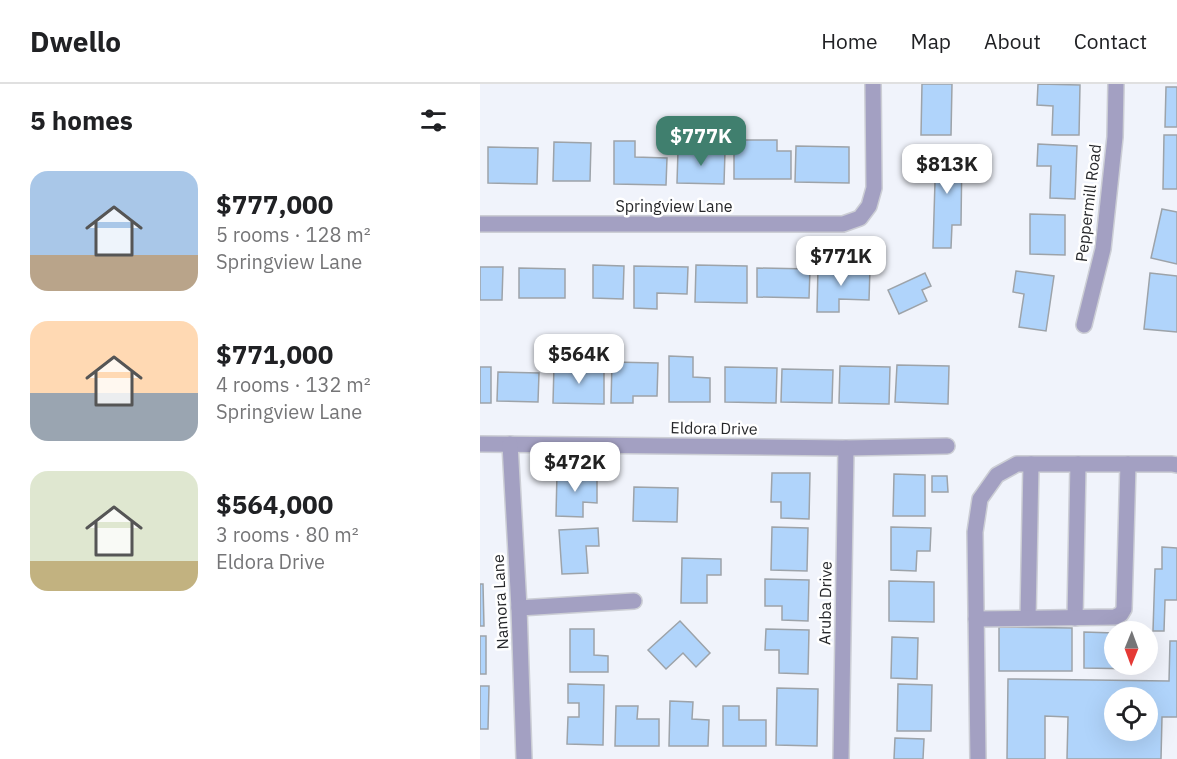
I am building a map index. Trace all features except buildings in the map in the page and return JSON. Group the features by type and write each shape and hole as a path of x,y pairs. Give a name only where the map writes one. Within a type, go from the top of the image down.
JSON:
{"street":[{"name":"Springview Lane","path":"480,224 843,224 860,218 869,206 874,188 873,84"},
{"name":"Peppermill Road","path":"1084,325 1103,249 1115,137 1116,84"},
{"name":"Eldora Drive","path":"480,444 846,448 947,446"},
{"name":"Namora Lane","path":"510,444 524,759"},
{"name":"Aruba Drive","path":"841,759 846,448"},
{"path":"978,759 975,532 980,500 997,475 1017,464 1174,465"},
{"path":"1028,618 1031,464"},
{"path":"1075,618 1078,464"},
{"path":"976,619 1115,617 1121,614 1124,609 1128,464"},
{"path":"519,608 634,601"}]}
